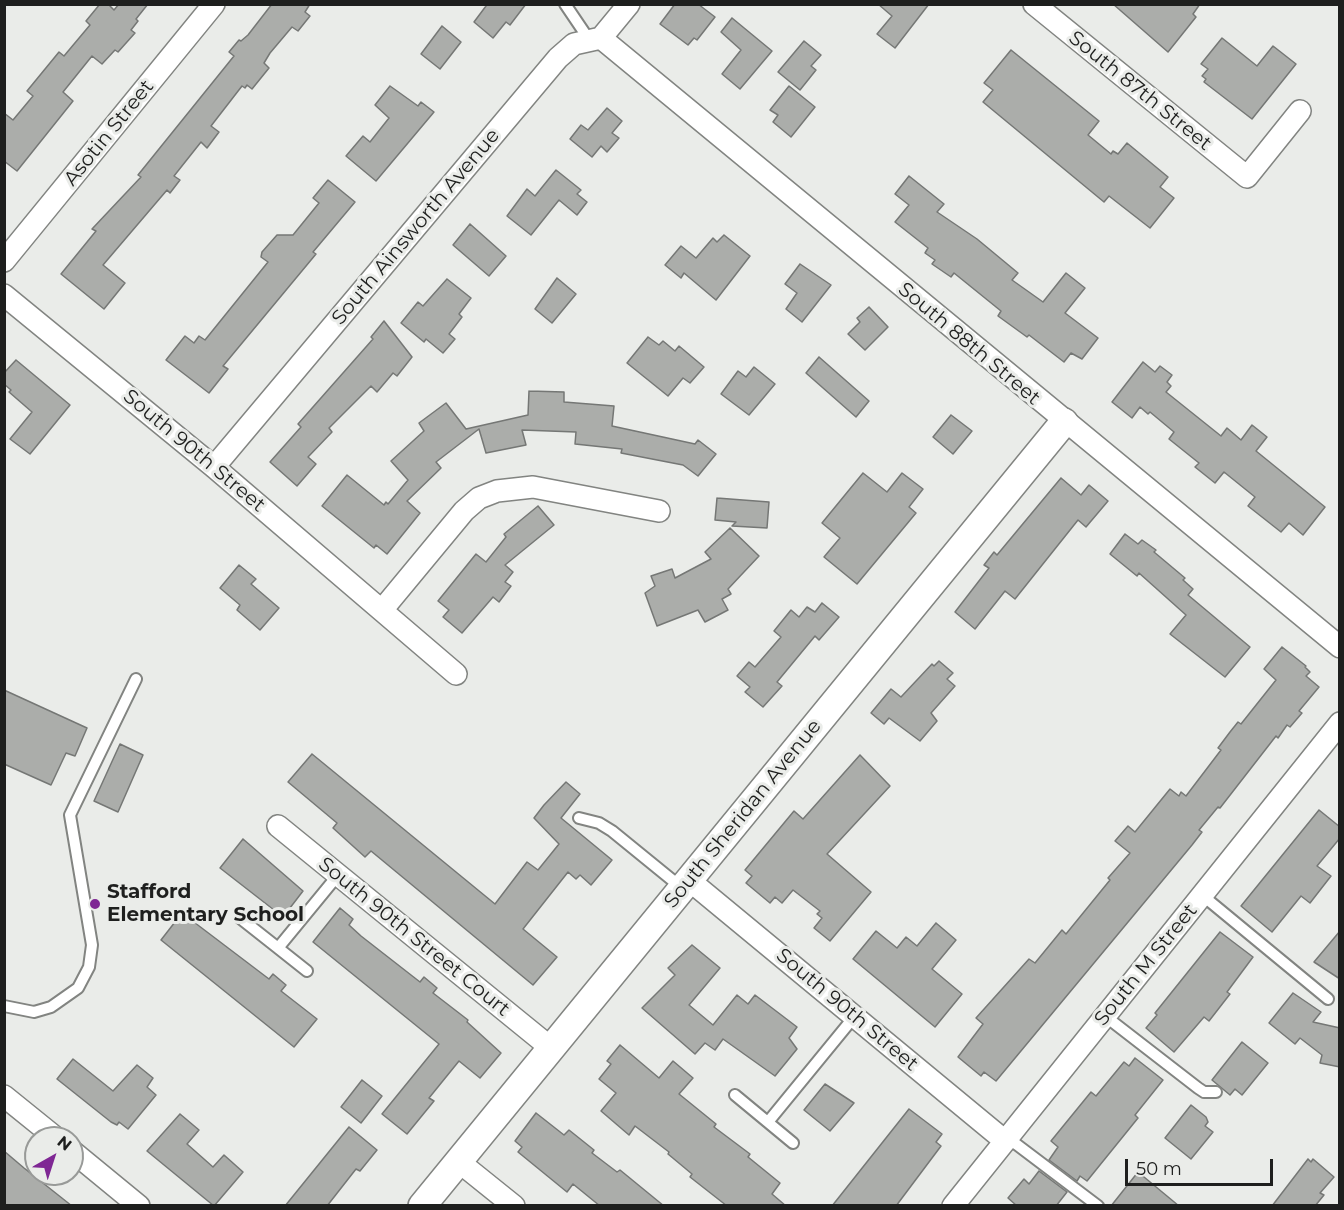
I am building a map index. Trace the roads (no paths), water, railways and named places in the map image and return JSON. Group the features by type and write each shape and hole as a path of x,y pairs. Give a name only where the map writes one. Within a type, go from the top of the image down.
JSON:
{"street":[{"name":"Asotin Street","path":"4,261 214,4"},
{"name":"South Ainsworth Avenue","path":"214,467 558,58 574,44 596,40 629,4"},
{"name":"South 87th Street","path":"1034,4 1247,177 1300,111"},
{"name":"South 88th Street","path":"596,40 1340,647"},
{"name":"South 90th Street","path":"4,295 214,467 456,674"},
{"name":"South Sheridan Avenue","path":"422,1206 1064,422"},
{"path":"382,610 464,511 479,498 488,494 516,487 533,487 659,511"},
{"name":"South M Street","path":"953,1206 1340,723"},
{"name":"South 90th Street Court","path":"278,826 551,1048"},
{"name":"South 90th Street","path":"685,884 854,1017 1005,1141"},
{"path":"4,1096 41,1126"},
{"path":"84,1161 139,1206"},
{"path":"458,1161 514,1206"}],"lane":[{"path":"565,4 596,40"},
{"path":"4,1006 33,1012 51,1007 78,988 89,967 92,945 70,815 136,679"},
{"path":"579,818 599,823 612,831 685,884"},
{"path":"278,948 338,875"},
{"path":"1202,895 1328,999"},
{"path":"240,918 307,971"},
{"path":"1105,1016 1198,1088 1204,1092 1216,1092"},
{"path":"768,1122 854,1017"},
{"path":"735,1095 793,1143"},
{"path":"1005,1141 1016,1144 1098,1206"}],"place":[{"name":"Stafford Elementary School","path":"95,904"}]}
